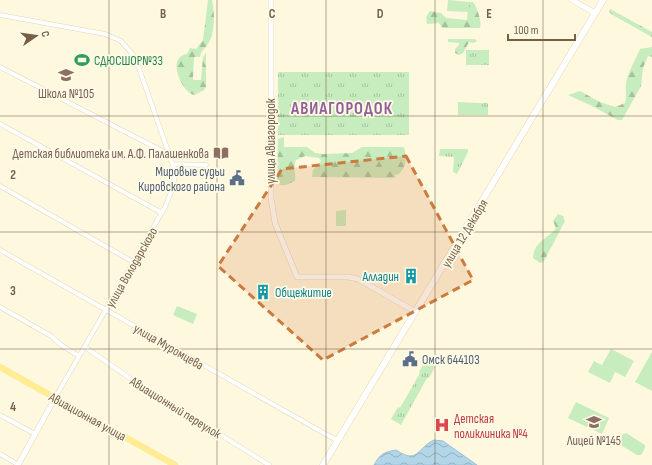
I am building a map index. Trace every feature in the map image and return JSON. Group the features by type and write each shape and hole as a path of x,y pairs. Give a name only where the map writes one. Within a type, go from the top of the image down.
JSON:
{"main road":[{"name":"улица 12 Декабря","path":"323,465 603,0"},
{"name":"Авиационная улица","path":"0,367 175,465"}],"street":[{"name":"улица Авиагородок","path":"271,0 271,198 275,223 297,277 348,277 358,279 416,312"},
{"path":"572,0 595,13"},
{"name":"улица Володарского","path":"0,16 105,34 121,41 135,56 173,164 175,178 174,185 162,213 84,347 18,465"},
{"path":"0,66 170,155"},
{"path":"0,124 162,213"},
{"path":"173,164 206,165"},
{"path":"0,186 133,262"},
{"name":"улица Муромцева","path":"0,250 338,442"},
{"path":"0,307 51,336 61,345 80,356"},
{"name":"Авиационный переулок","path":"84,347 134,381 269,465"},
{"path":"0,415 35,434"},
{"path":"0,454 18,465"}],"highlighted area":[{"path":"406,156 473,280 323,360 218,266 282,169"}],"green space":[{"path":"208,0 212,0 213,5 214,16 212,34 200,57 194,57 193,77 193,80 201,80 203,57 206,53 206,87 204,90 194,95 184,87 181,81 178,74 177,61 181,56 187,54 190,48 196,49 203,40"},
{"path":"448,0 469,2 469,12 447,11"},
{"path":"469,2 473,2 475,4 478,11 480,28 442,28 439,23 427,24 426,17 430,11 441,13 446,18 467,20"},
{"path":"610,9 652,32 652,37 611,14 609,11"},
{"path":"448,39 475,39 477,41 474,43 469,42 463,53 459,55 455,53 455,49 459,43 448,42"},
{"path":"652,47 652,57 648,56 643,68 641,86 622,120 618,120 568,95 580,91 600,102 615,107 625,103 627,79 640,49"},
{"path":"466,50 489,50 489,65 466,65"},
{"path":"278,72 409,72 409,135 278,135"},
{"path":"359,91 369,92 369,112 358,112"},
{"path":"458,102 480,103 480,115 458,115"},
{"path":"480,103 488,103 488,115 480,115"},
{"path":"284,137 284,147 307,147 315,153 323,154 352,153 362,147 404,147 406,162 402,171 395,175 395,178 312,177 313,170 321,161 319,158 305,156 296,160 295,181 286,185 280,185 277,183 278,139"},
{"path":"440,149 468,149 468,152 457,174 453,172 454,157 439,156"},
{"path":"346,210 346,226 336,226 336,211"},
{"path":"558,214 563,216 565,221 544,261 540,263 533,258 534,252 539,244 556,228 553,221"},
{"path":"177,306 197,314 193,324 173,315"},
{"path":"611,349 634,361 625,377 602,365"},
{"path":"652,352 652,391 635,382"},
{"path":"425,361 435,367 429,378 427,378 401,425 391,419 398,407 400,408 420,373 419,372"},
{"path":"594,361 615,372 610,383 588,372"},
{"path":"576,402 609,418 602,434 568,418"},
{"path":"626,433 645,445 641,455 637,455 619,444 622,435"}],"water":[{"path":"434,440 443,441 477,465 374,465 378,458 385,453 396,450 403,454 413,456 428,443"}],"place":[{"name":"СДЮСШОР№33","path":"82,60"},
{"name":"Школа №105","path":"66,75"},
{"name":"Детская библиотека им. А.Ф. Палашенкова","path":"221,153"},
{"name":"Мировые судьи Кировского района","path":"237,178"},
{"name":"Алладин","path":"411,276"},
{"name":"Общежитие","path":"263,292"},
{"name":"Омск 644103","path":"410,359"},
{"name":"Лицей №145","path":"594,422"},
{"name":"Детская поликлиника №4","path":"442,425"}],"district":[{"name":"АВИАГОРОДОК","path":"342,108"}]}
